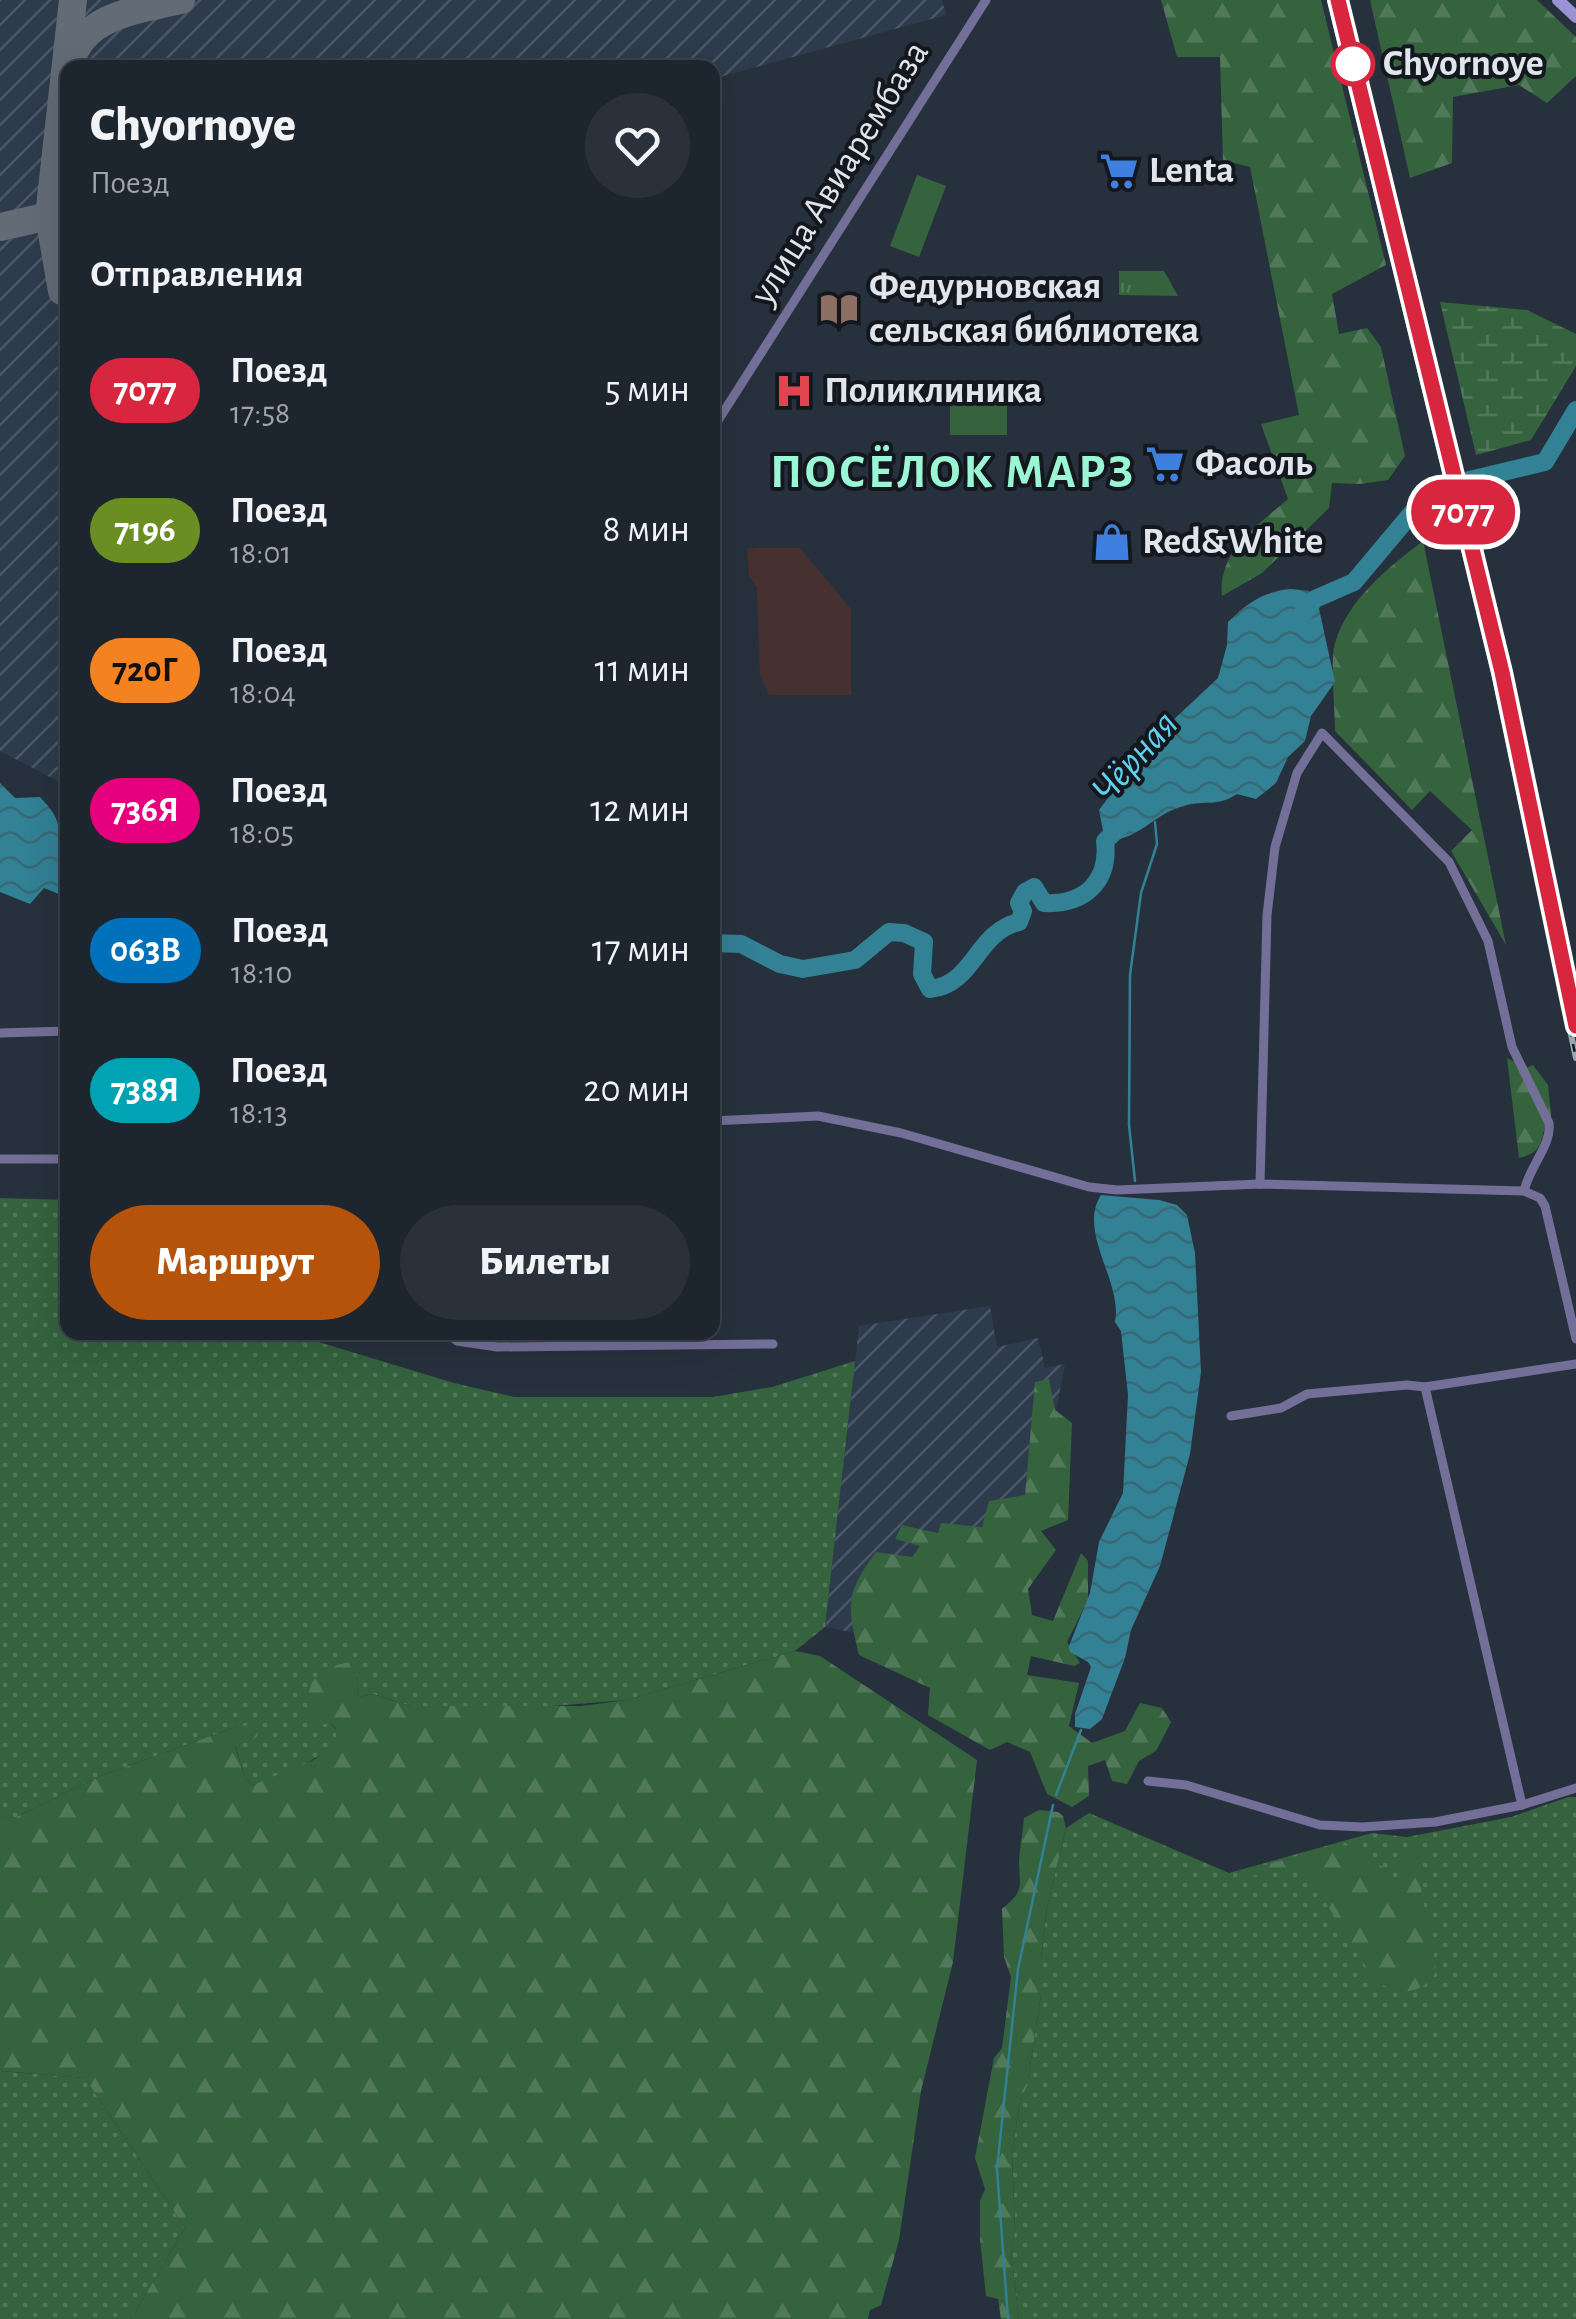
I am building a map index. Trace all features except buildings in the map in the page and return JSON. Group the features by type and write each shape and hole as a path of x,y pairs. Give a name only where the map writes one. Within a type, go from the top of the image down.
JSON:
{"main road":[{"path":"1558,0 1576,17"}],"street":[{"name":"улица Авиарембаза","path":"720,417 986,0"},
{"path":"1260,1184 1267,915 1275,847 1297,772 1322,732 1449,862 1488,941 1512,1047 1549,1123 1551,1135 1531,1166 1524,1191"},
{"path":"0,1034 60,1031"},
{"path":"720,1121 818,1116 902,1133 1089,1187 1118,1190 1260,1184 1524,1191 1540,1198 1545,1206 1576,1339"},
{"path":"0,1159 60,1159"},
{"path":"456,1340 498,1347 773,1344"},
{"path":"1230,1416 1281,1408 1306,1394 1406,1385 1424,1387 1576,1364"},
{"path":"1424,1387 1522,1805"},
{"path":"1148,1781 1186,1785 1320,1825 1400,1826 1522,1805 1576,1788"}],"shaded area":[{"path":"0,0 942,0 946,15 720,77 720,60 60,60 60,782 0,751"},
{"path":"747,548 800,548 851,609 851,695 769,695 760,674 757,588 749,576"},
{"path":"990,1306 997,1347 1038,1338 1045,1368 1065,1364 1008,1663 825,1627 859,1326"}],"green space":[{"path":"1161,0 1321,0 1386,265 1332,294 1339,334 1367,328 1381,347 1405,456 1388,480 1332,483 1329,508 1262,573 1222,596 1222,580 1233,553 1288,499 1261,424 1299,415 1250,167 1223,160 1220,57 1177,57"},
{"path":"1370,0 1537,0 1576,37 1576,76 1547,103 1519,85 1453,97 1452,163 1410,178"},
{"path":"917,175 946,186 919,257 890,246"},
{"path":"1119,271 1164,271 1178,296 1119,295"},
{"path":"1440,302 1527,310 1576,334 1576,366 1531,440 1476,455"},
{"path":"950,404 1007,404 1007,435 950,435"},
{"path":"1423,541 1506,945 1451,851 1472,830 1430,791 1412,810 1335,731 1333,661 1341,627 1371,585"},
{"path":"1507,1058 1526,1068 1533,1065 1548,1085 1551,1116 1539,1146 1519,1158"},
{"path":"0,1198 60,1200 60,1340 312,1340 514,1397 713,1397 772,1387 855,1361 825,1627 795,1651 627,1700 528,1708 411,1706 373,1694 358,1697 356,1671 330,1723 336,1729 336,1741 308,1763 287,1773 253,1785 246,1780 235,1745 253,1739 238,1726 98,1777 14,1818 0,1817"},
{"path":"1049,1379 1055,1410 1072,1423 1068,1520 1041,1531 1056,1550 1028,1589 1032,1615 1053,1621 1081,1553 1088,1561 1088,1600 1067,1642 1080,1663 1074,1666 1031,1656 1027,1675 1079,1683 1069,1726 1092,1743 1125,1731 1140,1703 1162,1708 1171,1722 1156,1751 1139,1761 1127,1784 1112,1781 1105,1760 1088,1766 1089,1796 1072,1807 1047,1794 1030,1752 1007,1742 990,1750 928,1715 930,1688 859,1655 851,1612 854,1590 876,1552 912,1557 920,1546 895,1539 902,1525 938,1533 941,1523 982,1527 989,1501 1025,1495 1035,1382"},
{"path":"795,1651 820,1656 977,1760 953,1962 921,2091 899,2240 881,2305 870,2310 868,2319 131,2319 185,2228 85,2078 0,2071 0,1817 14,1818 98,1777 238,1726 255,1725 258,1734 235,1746 246,1780 253,1785 314,1760 336,1740 336,1728 330,1723 321,1725 307,1712 309,1691 322,1671 350,1662 356,1670 358,1697 373,1694 411,1706 581,1706 627,1700"},
{"path":"1576,1797 1576,2319 1019,2319 1011,2252 1015,2230 1012,2153 1041,1995 1047,1907 1066,1828 1089,1813 1229,1873 1372,1833 1407,1837 1511,1817"},
{"path":"1039,1810 1058,1812 1066,1828 1047,1907 1041,1995 1012,2153 1015,2230 1011,2252 1019,2319 1001,2319 998,2299 986,2296 980,2239 980,2201 985,2189 975,2158 994,2058 1002,2048 1011,1977 1004,1957 1002,1909 1020,1887 1024,1818"},
{"path":"1339,1844 1364,1850 1395,1879 1404,1874 1400,1850 1417,1846 1425,1850 1420,1855 1421,1885 1436,1972 1422,1986 1398,1990 1373,1978 1302,1865 1247,1877 1254,1868"},
{"path":"0,2071 85,2078 185,2228 131,2319 0,2319"}],"water":[{"path":"1291,589 1309,591 1318,604 1335,682 1311,716 1305,741 1288,757 1276,783 1256,799 1237,794 1223,801 1184,806 1128,836 1105,841 1099,810 1153,739 1218,678 1227,645 1228,622 1257,599"},
{"path":"0,783 15,798 40,797 55,816 60,840 60,895 44,888 30,904 0,892"},
{"path":"1101,1195 1159,1200 1177,1205 1187,1215 1195,1253 1201,1372 1190,1454 1160,1566 1131,1630 1102,1719 1090,1729 1075,1727 1075,1714 1091,1667 1070,1652 1069,1646 1090,1593 1099,1542 1123,1493 1128,1395 1113,1290 1094,1225"}],"waterway":[{"name":"Чёрная","path":"1300,617 1315,599 1354,582 1432,489 1545,462 1576,410"},
{"path":"1135,1181 1129,1125 1130,975 1141,893 1157,844 1155,822"},
{"name":"Чёрная","path":"720,943 741,944 780,964 803,969 855,960 889,932 904,933 924,942 922,974 930,989 945,985 966,969 993,936 1019,922 1023,911 1019,903 1025,892 1034,887 1044,903 1058,903 1091,888 1103,868 1105,841 1121,826"},
{"path":"1056,1795 1081,1730"},
{"path":"1008,2319 997,2169 1018,1969 1053,1805"}],"taxiway":[{"path":"66,60 73,0"},
{"path":"71,60 78,45 101,24 131,11 181,0"},
{"path":"60,117 49,216 60,279"},
{"path":"0,227 60,215"}],"railway":[{"path":"1330,0 1494,673 1576,1058"}],"train":[{"name":"7077","path":"1338,0 1502,672 1576,1026"}],"place":[{"name":"Chyornoye","path":"1353,64"},
{"name":"Lenta","path":"1119,171"},
{"name":"Федурновская сельская библиотека","path":"839,309"},
{"name":"Поликлиника","path":"794,391"},
{"name":"Фасоль","path":"1165,464"},
{"name":"Red&White","path":"1112,542"}],"district":[{"name":"ПОСЁЛОК МАРЗ","path":"953,473"}]}
